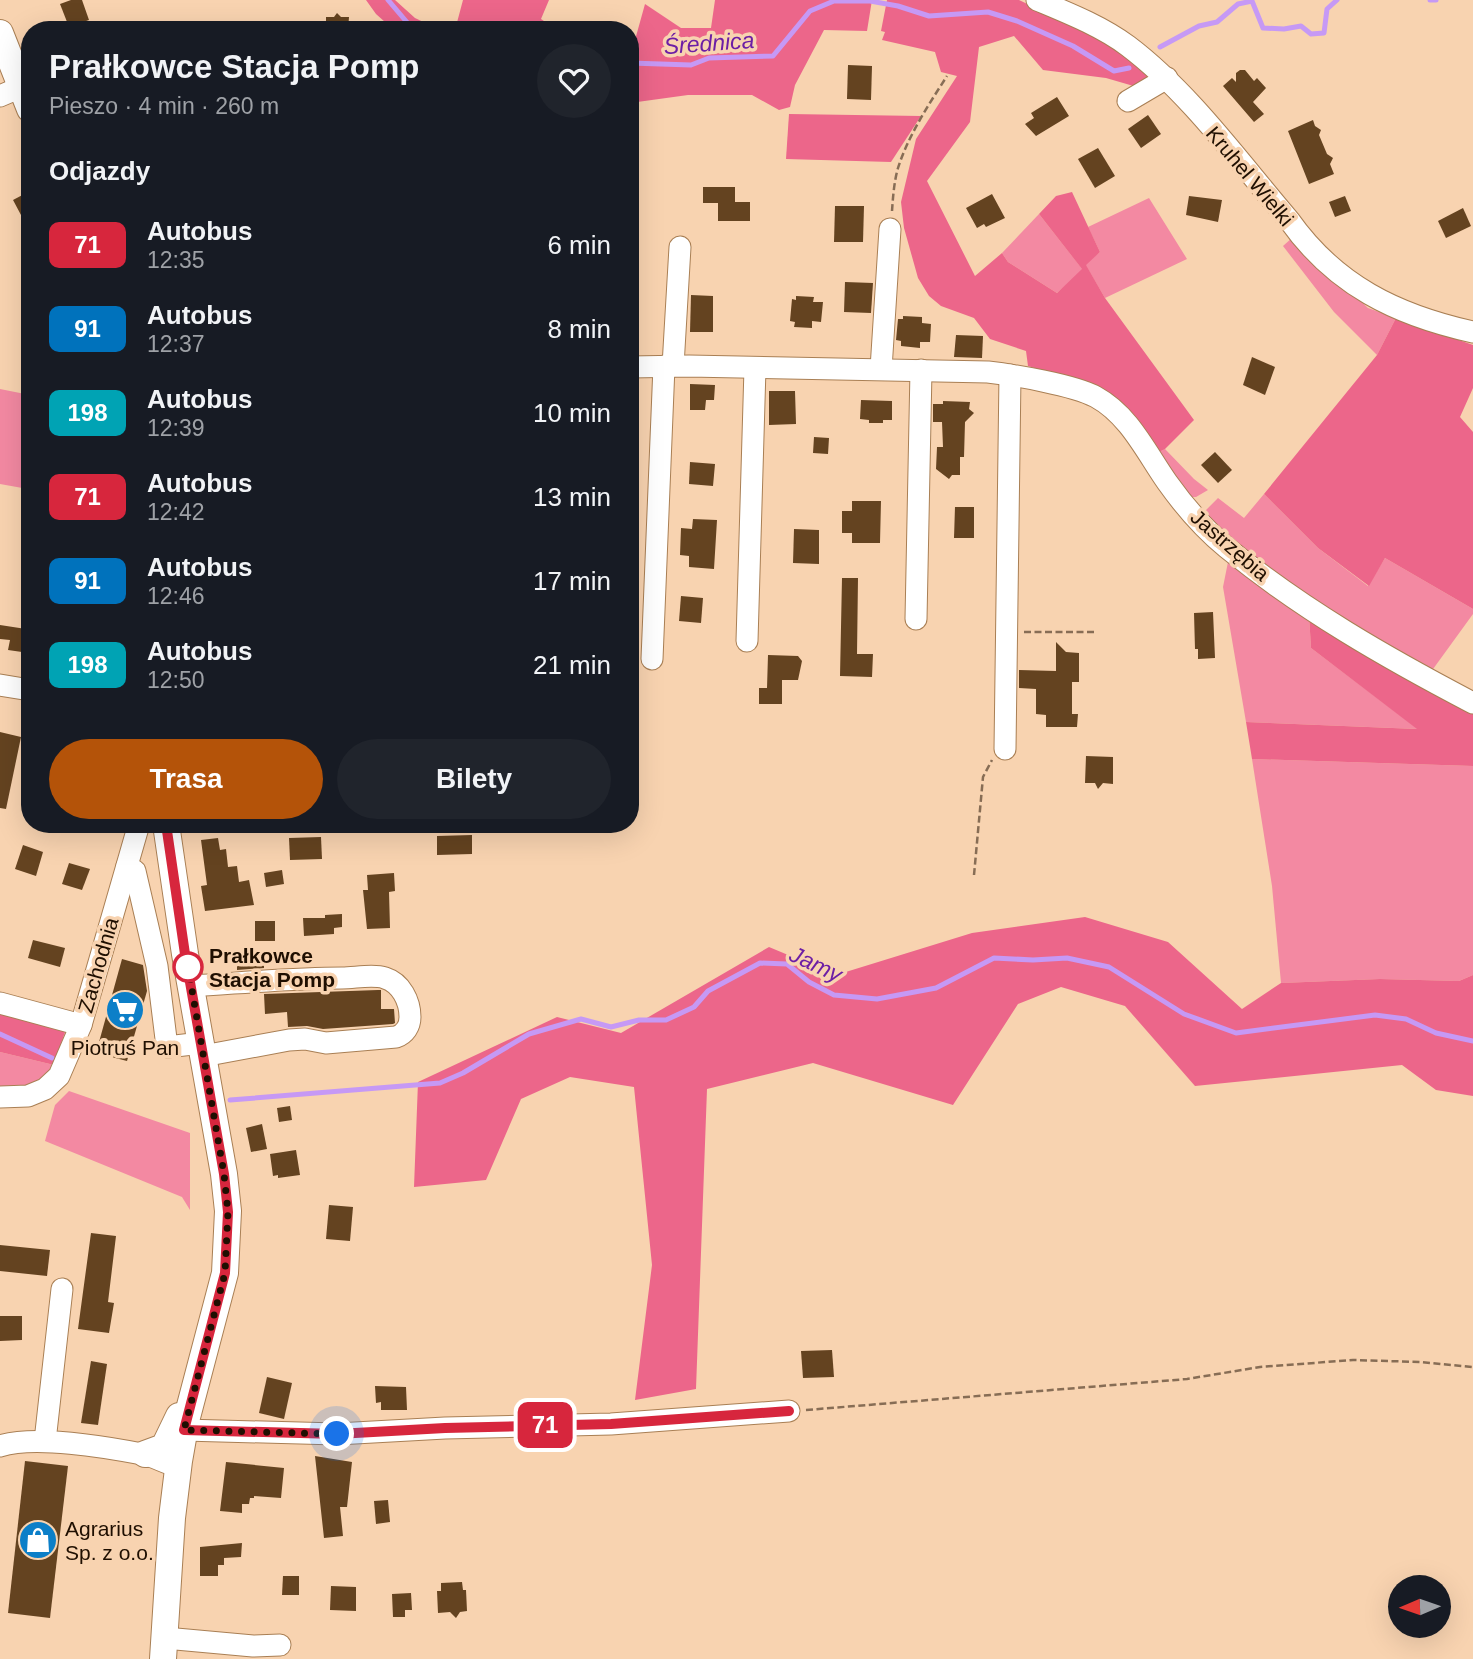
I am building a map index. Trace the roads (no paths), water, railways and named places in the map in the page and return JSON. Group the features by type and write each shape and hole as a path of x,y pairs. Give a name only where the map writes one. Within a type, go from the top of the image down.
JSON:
{"main road":[{"path":"0,33 17,97"},
{"path":"164,1648 178,1466 184,1430 222,1286 228,1242 224,1174 167,833"},
{"path":"145,1454 164,1447 197,1380"}],"street":[{"name":"Kruhel Wielki","path":"1037,0 1077,17 1127,45 1167,78 1303,239 1332,269 1390,306 1417,317 1473,332"},
{"path":"1128,101 1167,78"},
{"path":"881,369 890,229"},
{"path":"652,659 669,366 680,247"},
{"name":"Jastrzębia","path":"639,367 988,372 1087,394 1110,407 1139,439 1182,503 1227,548 1333,626 1473,703"},
{"path":"747,641 755,368"},
{"path":"916,619 921,370"},
{"path":"1005,749 1010,375"},
{"path":"0,685 21,688"},
{"name":"Zachodnia","path":"0,1003 81,1025 136,833"},
{"path":"127,866 135,871 157,966 167,1047 202,1049 289,1040 326,1043 396,1037 403,1035 409,1025 410,1014 405,995 397,985 386,978 316,978 191,986"},
{"path":"0,1097 28,1096 45,1089 59,1076 81,1025"},
{"path":"45,1441 62,1289"},
{"path":"184,1430 337,1434 611,1424 789,1411"},
{"path":"0,1446 45,1441 145,1454 178,1466"},
{"path":"164,1648 280,1644"}],"waterway":[{"name":"Średnica","path":"388,0 406,21"},
{"name":"Średnica","path":"1160,47 1199,26 1217,22 1238,4 1252,1 1263,28 1284,29 1301,26 1311,34 1324,33 1327,9 1337,0"},
{"name":"Średnica","path":"1430,0 1436,0"},
{"name":"Średnica","path":"639,63 691,65 709,58 773,56 810,11 834,1 870,1 929,16 988,12 1017,21 1073,46 1114,71 1129,68"},
{"name":"Jamy","path":"230,1100 440,1083 463,1073 529,1034 581,1019 611,1027 639,1020 666,1020 694,1007 708,991 760,963 787,964 809,982 834,995 877,999 936,988 994,958 1067,958 1109,967 1184,1014 1236,1033 1375,1015 1406,1019 1436,1033 1473,1041"},
{"name":"Jamy","path":"0,1034 52,1058"}],"place":[{"name":"Prałkowce Stacja Pomp","path":"188,967"},
{"name":"Piotruś Pan","path":"125,1010"},
{"name":"Agrarius Sp. z o.o.","path":"38,1540"}]}
